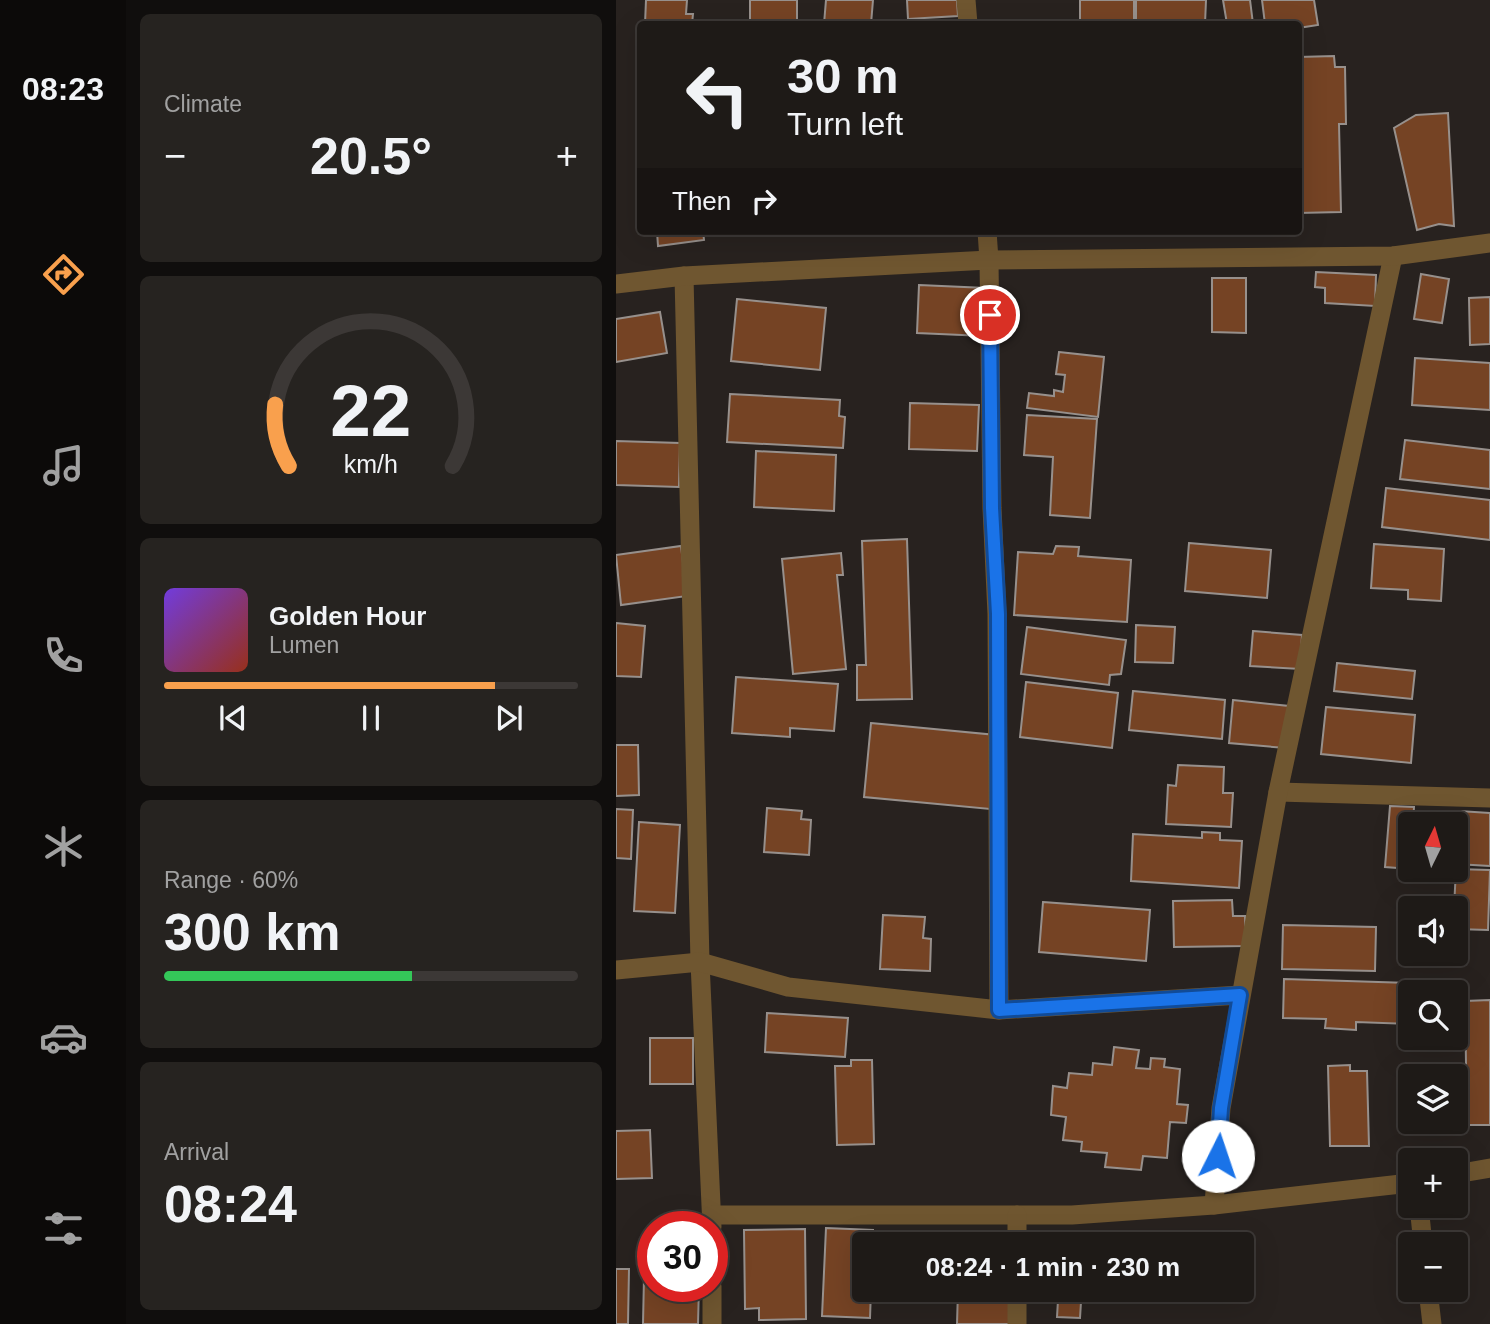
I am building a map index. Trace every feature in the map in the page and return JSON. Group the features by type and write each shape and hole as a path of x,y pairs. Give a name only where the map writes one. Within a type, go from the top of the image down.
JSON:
{"street":[{"path":"966,0 968,21"},
{"path":"987,235 992,508 998,614 999,1010"},
{"path":"616,284 684,276 989,260 1393,256 1490,243"},
{"path":"1214,1205 1221,1108 1278,792 1393,256"},
{"path":"684,276 700,962 712,1211"},
{"path":"1278,792 1490,799"},
{"path":"616,970 700,962 788,987 999,1010 1240,995"},
{"path":"1468,1172 1490,1168"},
{"path":"728,1221 1072,1215 1214,1205 1398,1184"},
{"path":"1017,1215 1017,1232"},
{"path":"712,1302 712,1324"},
{"path":"1017,1302 1017,1324"},
{"path":"1429,1302 1432,1324"}],"building":[{"path":"646,0 687,0 686,14 693,14 692,21 645,21"},
{"path":"750,0 797,0 797,21 750,21"},
{"path":"826,0 873,0 871,21 824,21"},
{"path":"907,0 957,0 958,16 908,19"},
{"path":"1080,0 1134,0 1134,21 1080,21"},
{"path":"1136,0 1206,0 1205,21 1136,21"},
{"path":"1223,0 1250,0 1253,21 1226,21"},
{"path":"1262,0 1314,0 1318,25 1302,27 1302,21 1265,21"},
{"path":"1334,56 1335,67 1345,67 1346,124 1339,124 1341,212 1302,213 1302,57"},
{"path":"1448,113 1454,226 1439,224 1417,230 1394,128 1416,115"},
{"path":"657,235 703,235 704,240 658,246"},
{"path":"1316,272 1376,275 1375,306 1325,303 1325,288 1315,287"},
{"path":"1421,274 1449,279 1442,323 1414,319"},
{"path":"1212,278 1246,278 1246,333 1212,332"},
{"path":"919,285 986,288 984,336 917,333"},
{"path":"1490,297 1490,344 1470,345 1469,298"},
{"path":"737,299 826,308 820,370 731,361"},
{"path":"660,312 667,353 616,362 616,319"},
{"path":"1059,352 1104,357 1098,417 1027,408 1029,393 1054,396 1054,390 1063,392 1065,375 1056,374"},
{"path":"1415,358 1490,363 1490,410 1412,405"},
{"path":"730,394 840,400 839,416 845,417 843,448 727,442"},
{"path":"910,403 979,405 977,451 909,449"},
{"path":"1027,415 1097,419 1090,518 1050,515 1053,457 1024,455"},
{"path":"1405,440 1490,450 1490,489 1400,479"},
{"path":"616,441 680,443 679,487 616,485"},
{"path":"756,451 836,455 834,511 754,507"},
{"path":"1386,488 1490,500 1490,540 1382,527"},
{"path":"907,539 912,699 857,700 857,665 866,665 862,541"},
{"path":"1189,543 1271,550 1267,598 1185,591"},
{"path":"1374,544 1444,549 1441,601 1408,599 1408,590 1371,588"},
{"path":"681,546 687,596 621,605 616,555"},
{"path":"1056,546 1079,547 1078,556 1131,560 1127,622 1014,615 1018,552 1053,554"},
{"path":"841,553 843,575 837,575 846,669 793,674 782,559"},
{"path":"616,623 645,626 641,677 616,676"},
{"path":"1136,625 1175,627 1173,663 1135,662"},
{"path":"1027,627 1126,640 1121,674 1110,675 1109,685 1021,674"},
{"path":"1253,631 1302,635 1300,669 1250,666"},
{"path":"1337,663 1415,671 1412,699 1334,691"},
{"path":"736,677 838,684 834,731 790,728 790,737 732,733"},
{"path":"1026,682 1118,693 1112,748 1020,737"},
{"path":"1133,691 1225,700 1222,739 1129,730"},
{"path":"1233,700 1289,706 1285,748 1229,743"},
{"path":"1326,707 1415,715 1411,763 1321,754"},
{"path":"871,723 996,735 990,809 864,797"},
{"path":"616,745 638,745 639,795 616,796"},
{"path":"1178,765 1224,767 1223,793 1233,793 1231,827 1166,824 1168,785 1176,786"},
{"path":"1390,806 1414,807 1414,812 1398,812 1398,868 1385,867"},
{"path":"767,808 802,811 801,819 811,820 809,855 764,852"},
{"path":"616,809 633,810 631,859 616,858"},
{"path":"1459,811 1490,813 1490,866 1468,865 1468,812"},
{"path":"639,822 680,825 675,913 634,911"},
{"path":"1202,832 1220,833 1220,840 1242,841 1239,888 1131,881 1133,834 1202,838"},
{"path":"1468,869 1490,870 1488,930 1468,929 1468,896 1455,896 1455,882 1468,882"},
{"path":"1232,900 1233,916 1245,916 1246,946 1174,947 1173,901"},
{"path":"1043,902 1150,910 1146,961 1039,952"},
{"path":"883,915 925,917 923,938 931,939 930,971 880,969"},
{"path":"1283,925 1376,927 1375,971 1282,969"},
{"path":"1284,979 1398,983 1398,1024 1356,1022 1356,1030 1325,1028 1326,1019 1283,1018"},
{"path":"1490,1000 1490,1125 1468,1125 1466,1050 1468,1050 1468,1001"},
{"path":"767,1013 848,1018 845,1057 765,1052"},
{"path":"650,1038 693,1038 693,1084 650,1084"},
{"path":"1114,1047 1139,1050 1136,1068 1150,1069 1151,1058 1165,1059 1164,1067 1180,1069 1177,1104 1188,1105 1186,1123 1170,1122 1167,1158 1143,1156 1141,1170 1105,1167 1107,1153 1081,1151 1082,1142 1063,1140 1066,1117 1051,1115 1053,1086 1067,1088 1069,1073 1092,1075 1093,1063 1112,1065"},
{"path":"851,1060 872,1060 874,1144 837,1145 835,1066 851,1066"},
{"path":"1350,1065 1350,1071 1367,1071 1369,1146 1330,1146 1328,1066"},
{"path":"650,1130 652,1178 616,1179 616,1131"},
{"path":"826,1228 873,1230 852,1232 852,1302 871,1302 870,1318 822,1316"},
{"path":"805,1229 806,1319 759,1320 759,1308 745,1309 744,1230"},
{"path":"616,1269 629,1269 628,1324 616,1324"},
{"path":"643,1302 699,1302 698,1324 643,1324"},
{"path":"958,1302 1010,1302 1009,1324 957,1324"},
{"path":"1058,1302 1081,1302 1080,1318 1057,1317"}],"route":[{"path":"990,315 992,508 998,614 999,1010 1240,995 1221,1108 1218,1156"}]}
